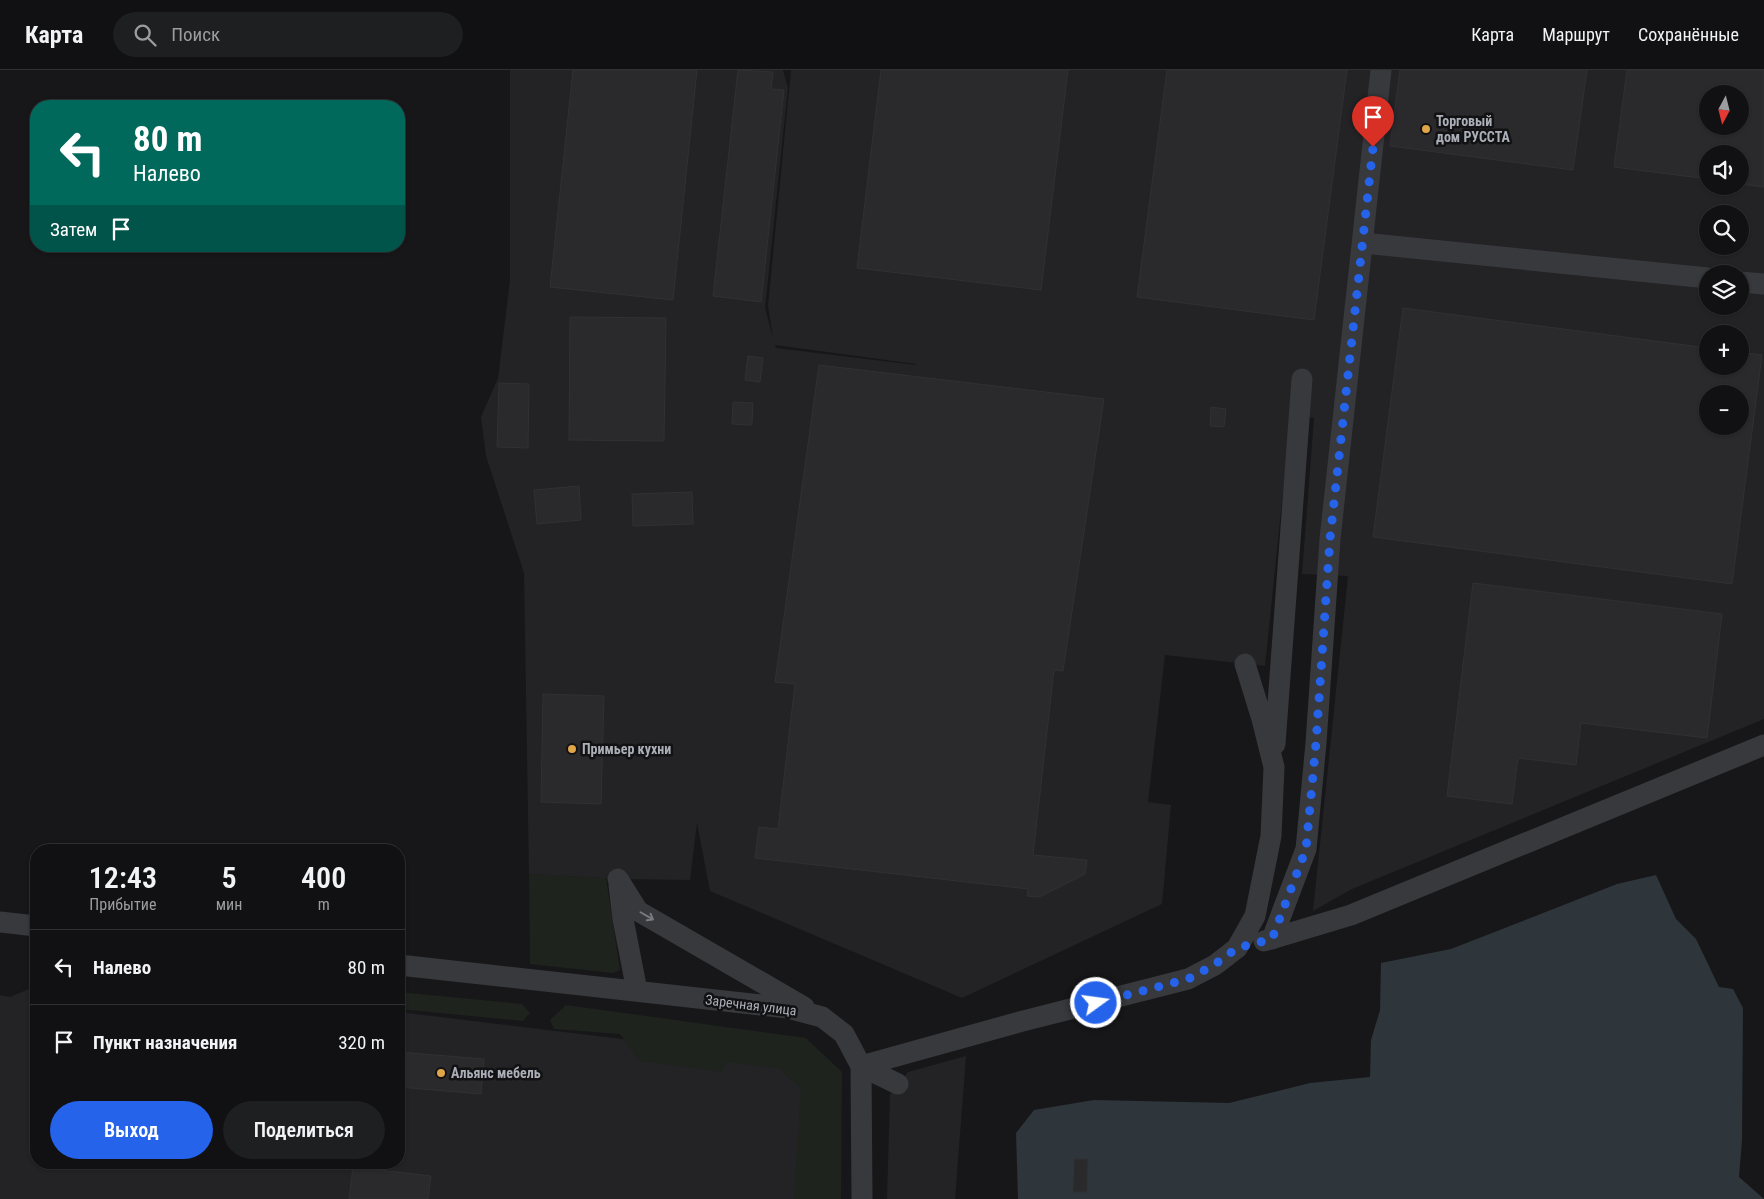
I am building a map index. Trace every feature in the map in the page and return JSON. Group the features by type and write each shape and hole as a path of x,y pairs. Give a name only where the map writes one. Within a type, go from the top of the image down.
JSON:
{"street":[{"path":"1272,939 1306,849 1316,743 1330,539 1381,70"},
{"path":"1363,243 1699,277"},
{"path":"1749,283 1764,284"},
{"path":"1237,948 1255,916 1271,836 1280,664 1302,379"},
{"path":"1246,664 1274,767"},
{"path":"861,1066 1023,1021 1188,979 1214,965 1237,948 1352,915 1764,745"},
{"path":"638,991 623,919 618,879 638,911 822,1017"},
{"path":"0,922 30,925"},
{"name":"Заречная улица","path":"405,966 788,1008 822,1017 844,1034 861,1066 862,1199"},
{"path":"861,1066 898,1084"}],"shaded area":[{"path":"510,70 783,70 788,88 765,308 773,338 768,306 791,70 1764,70 1764,719 1352,889 1313,911 1348,576 1302,574 1314,418 1291,415 1265,666 1165,655 1148,802 1171,805 1162,904 962,998 710,891 697,823 690,880 618,879 529,874 524,573 486,456 481,417 498,378 510,280","holes":["775,345 916,365 776,348"]},
{"path":"529,874 606,878 620,970 613,973 530,964"},
{"path":"1656,875 1676,919 1696,939 1719,987 1733,989 1743,1008 1742,1140 1739,1177 1764,1199 1018,1199 1016,1133 1034,1110 1094,1100 1229,1103 1310,1083 1370,1077 1371,1040 1380,1010 1381,963 1451,949 1617,884"},
{"path":"30,989 30,1169 405,1169 405,1013 788,1059 821,1086 815,1199 0,1199 0,995 10,997"},
{"path":"405,993 522,1004 530,1013 523,1021 405,1010"},
{"path":"566,1005 806,1038 842,1072 841,1199 794,1199 801,1088 779,1069 728,1062 722,1072 639,1061 620,1034 554,1029 550,1020"},
{"path":"966,1056 955,1199 887,1199 890,1094 908,1072"}],"building":[{"path":"573,70 697,70 673,300 550,287"},
{"path":"738,70 773,72 771,89 784,90 761,302 713,296"},
{"path":"881,70 1068,70 1041,290 857,268"},
{"path":"1167,70 1347,70 1314,320 1137,297"},
{"path":"1400,70 1587,70 1573,170 1390,146"},
{"path":"1627,70 1764,70 1764,187 1749,185 1749,145 1699,145 1699,178 1614,167"},
{"path":"1403,308 1699,347 1699,375 1749,375 1749,353 1762,355 1732,584 1373,537"},
{"path":"570,317 666,318 664,441 569,440"},
{"path":"748,356 763,358 760,382 745,380"},
{"path":"819,365 1104,399 1063,671 1054,670 1033,855 1087,860 1085,874 1039,897 1027,896 1028,889 755,858 759,827 778,829 795,684 775,682"},
{"path":"499,383 529,384 528,448 497,447"},
{"path":"733,402 753,403 752,425 732,424"},
{"path":"1211,407 1226,409 1224,427 1210,426"},
{"path":"579,486 581,520 537,524 534,490"},
{"path":"692,492 693,524 633,526 632,494"},
{"path":"1473,583 1722,614 1707,738 1581,723 1576,765 1518,758 1512,804 1447,796"},
{"name":"Примьер кухни","path":"543,694 604,696 601,804 541,802"},
{"name":"Альянс мебель","path":"405,1052 484,1059 481,1094 405,1088"},
{"path":"1074,1159 1088,1159 1087,1192 1073,1192"},
{"path":"353,1169 370,1169 431,1176 428,1199 349,1199"}],"place":[{"name":"Торговый дом РУССТА","path":"1426,129"},
{"name":"Примьер кухни","path":"572,749"},
{"name":"Альянс мебель","path":"441,1073"}],"route":[{"path":"1096,1003 1188,979 1214,965 1237,948 1272,939 1306,849 1316,743 1330,539 1373,147"}]}
